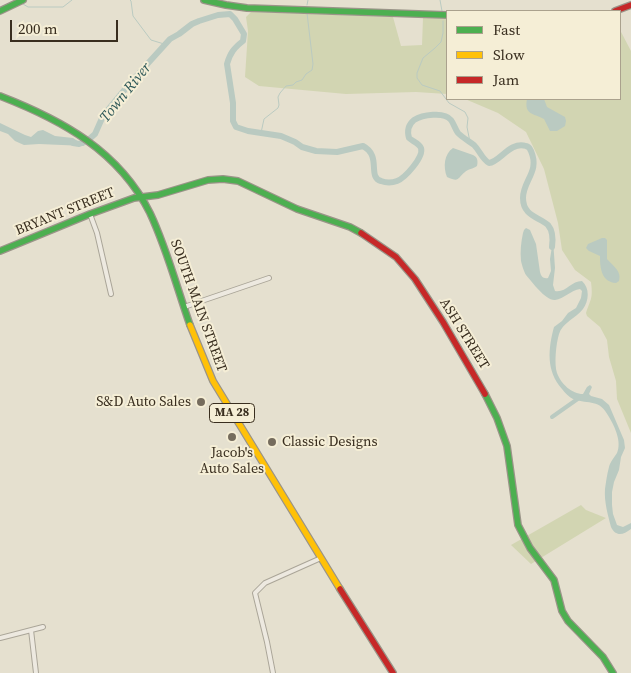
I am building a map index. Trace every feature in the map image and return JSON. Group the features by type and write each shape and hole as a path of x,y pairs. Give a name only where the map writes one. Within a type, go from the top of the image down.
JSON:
{"main road":[{"path":"0,11 24,0"},
{"path":"204,0 247,8 446,16"},
{"path":"617,10 631,3"},
{"name":"SOUTH MAIN STREET","path":"0,96 44,114 80,135 108,158 140,196 157,229 201,356 213,381 393,673"},
{"name":"ASH STREET","path":"140,196 158,196 208,180 238,181 297,208 350,227 396,256 443,322 480,382 497,418 506,439 518,525 530,548 554,580 562,611 568,621 603,657 613,673"},
{"name":"BRYANT STREET","path":"0,251 90,214 140,196"}],"street":[{"path":"90,214 97,233 111,294"},
{"path":"184,307 270,278"},
{"path":"273,673 255,593 265,582 321,558"},
{"path":"0,638 43,627"},
{"path":"31,630 36,673"}],"green space":[{"path":"251,12 393,17 401,46 422,45 423,18 446,19 446,94 416,92 346,94 259,86 245,77 248,31 246,17"},
{"path":"621,32 631,51 631,433 617,399 616,381 609,357 607,340 600,327 586,313 592,295 591,282 575,270 562,250 558,223 544,169 526,132 498,113 467,100 621,100"},
{"path":"581,505 586,510 606,518 531,564 511,545"}],"shaded area":[{"path":"527,100 544,100 547,107 565,117 565,126 557,131 550,131 544,119 530,113 526,104"},
{"path":"0,123 31,137 38,131 43,130 55,136 73,138 85,146 24,145 0,131"},
{"path":"453,148 477,158 477,166 466,171 456,180 447,177 445,169 446,157"},
{"path":"526,228 530,230 536,244 540,272 545,278 548,278 551,271 550,259 553,240 555,268 553,285 555,291 582,281 586,287 588,295 585,306 563,327 559,334 556,369 564,384 579,394 583,394 590,385 592,387 589,394 602,399 609,405 624,440 625,448 612,492 613,514 617,525 623,527 631,523 631,529 622,534 617,534 611,527 605,499 609,467 617,453 619,444 615,430 602,407 594,403 573,399 567,395 553,375 551,367 550,343 554,327 576,308 582,291 580,289 561,298 551,300 535,286 525,274 521,261 522,240"},
{"path":"602,238 607,240 607,259 620,277 616,283 604,277 600,256 586,248 588,244"}],"waterway":[{"path":"23,4 28,7 63,7 72,0"},
{"path":"130,0 133,16 151,40 164,44"},
{"path":"307,5 308,0"},
{"path":"440,0 442,11"},
{"path":"261,133 264,119 278,108 280,93 286,86 293,85 302,80 312,70 313,64 307,13"},
{"name":"Town River","path":"73,143 79,144 87,141 95,134 103,116 170,39 199,21 218,15 230,14 244,34 243,41 233,51 227,64 233,103 233,121 236,127 248,131 281,136 302,147 316,151 337,152 363,146 372,155 377,179 387,182 395,182 400,179 409,172 420,157 421,148 409,138 408,131 412,122 422,117 433,115 448,117 458,133 474,145 489,163 515,146 527,146 531,151 534,165 524,192 524,204 532,215 550,227 552,247"},
{"path":"443,21 441,42 423,58 417,78 422,85 440,91 446,99"},
{"path":"447,100 465,112 468,118 467,127 470,142"},
{"path":"552,417 579,398"}],"traffic: fast":[{"path":"0,11 23,0"},
{"path":"204,0 247,8 446,15"},
{"path":"0,96 67,127 87,140 122,172 137,191 150,213 167,255 190,325"},
{"path":"0,251 134,198 158,195 208,180 223,179 238,181 297,209 350,227 361,233"},
{"path":"485,394 497,418 507,446 518,525 530,548 554,580 562,611 568,621 603,657 613,673"}],"traffic: slow":[{"path":"190,325 213,381 340,589"}],"traffic: jam":[{"path":"618,10 631,5"},
{"path":"361,233 396,257 415,279 443,322 485,394"},
{"path":"340,589 393,673"}],"place":[{"name":"S&D Auto Sales","path":"201,402"},
{"name":"Jacob's Auto Sales","path":"232,437"},
{"name":"Classic Designs","path":"272,442"}]}
